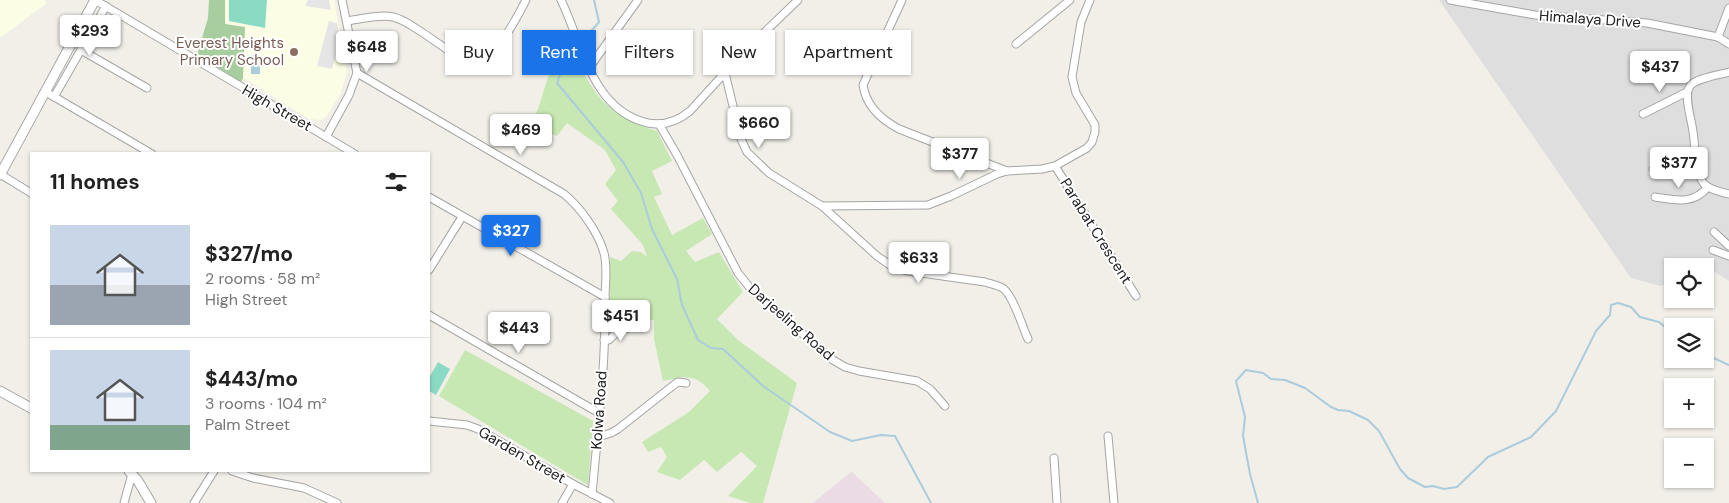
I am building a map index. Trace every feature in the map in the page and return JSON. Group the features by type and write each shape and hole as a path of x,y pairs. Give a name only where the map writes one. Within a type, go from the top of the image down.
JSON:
{"street":[{"name":"High Street","path":"95,0 352,152"},
{"path":"30,192 0,175 95,0"},
{"path":"326,137 349,95 356,73 342,0"},
{"path":"347,21 382,16 394,17 467,61 481,62 496,49 526,0"},
{"path":"561,0 573,30"},
{"path":"596,58 638,0"},
{"path":"768,30 798,0"},
{"path":"902,0 864,85 864,93 869,104 888,123 900,129 1007,171"},
{"path":"1016,44 1070,0"},
{"name":"Parabat Crescent","path":"822,206 863,204 928,205 997,174 1007,171 1056,166 1087,148 1096,132 1092,118 1076,93 1072,77 1081,22 1090,0"},
{"name":"Himalaya Drive","path":"1450,0 1535,15 1647,23 1718,37 1729,44"},
{"path":"1491,8 1494,0"},
{"path":"54,97 106,6"},
{"path":"1718,37 1729,8"},
{"path":"81,50 147,88"},
{"path":"1643,114 1687,92 1694,82 1729,72"},
{"name":"Kolwa Road","path":"356,73 564,194 573,202 591,227 604,252 606,265 604,340 598,437 592,494"},
{"path":"592,75 605,96 616,106 630,116 642,121 659,124 682,118 723,75"},
{"path":"725,75 741,139 747,152 755,162 769,173 822,206 877,256 898,269 985,282 1004,289 1016,310 1028,339"},
{"path":"46,92 148,152"},
{"path":"1687,92 1694,134 1694,150 1702,180 1708,187 1729,194"},
{"name":"Darjeeling Road","path":"659,124 738,273 751,290 833,360 852,370 906,378 925,384 945,406"},
{"path":"1653,169 1680,176 1697,164"},
{"name":"Parabat Crescent","path":"1056,166 1136,296"},
{"path":"1655,197 1688,200 1699,196 1708,187"},
{"path":"430,198 606,297"},
{"path":"430,268 462,217"},
{"path":"1714,232 1729,246"},
{"path":"1714,250 1727,254"},
{"path":"430,315 599,413"},
{"path":"604,340 608,340 622,328 640,326"},
{"path":"598,437 618,429 678,382 686,383"},
{"path":"0,391 30,407"},
{"name":"Garden Street","path":"430,421 478,428 573,484 610,503"},
{"path":"1108,436 1114,503"},
{"path":"1054,458 1058,503"},
{"path":"194,503 213,472"},
{"path":"235,472 253,478 304,488 337,503"},
{"path":"124,503 131,473"},
{"path":"131,473 151,503"},
{"path":"562,503 573,484"}],"shaded area":[{"path":"0,0 45,0 47,3 0,38"},
{"name":"Everest Heights Primary School","path":"225,0 334,0 347,71 341,93 326,117 321,120 309,119 243,78 245,27 224,24"},
{"path":"308,0 329,0 331,10 305,6"},
{"path":"1439,0 1729,0 1729,281 1714,271 1714,258 1664,258 1664,285 1660,286 1631,278"},
{"path":"329,21 337,23 340,39 332,69 317,66"},
{"path":"851,472 885,503 813,503"}],"green space":[{"path":"209,0 225,0 225,24 245,27 243,78 241,82 197,55 208,18"},
{"path":"229,0 267,0 265,28 229,21"},
{"path":"549,75 585,75 596,93 607,105 620,115 657,131 672,161 652,171 662,194 654,197 672,235 703,218 712,234 686,251 695,262 719,252 743,292 717,319 738,340 797,383 763,503 751,503 728,496 757,466 741,452 717,472 704,460 680,480 657,472 667,457 661,447 648,452 642,442 689,412 710,391 694,378 683,377 663,381 654,339 654,320 633,321 613,325 610,333 610,257 621,261 632,251 641,252 647,257 643,245 611,209 618,201 605,184 616,170 605,150 567,123 557,136 542,130 539,139 528,133"},
{"path":"465,350 593,421 588,485 439,396"},
{"path":"438,362 450,369 436,395 430,392 430,376"}],"water":[{"path":"251,55 260,55 260,74 251,74"}],"waterway":[{"path":"594,0 599,22 588,35 567,45 563,67 557,83 623,162 641,193 652,229 677,279 682,305 698,340 711,348 723,349 763,386 830,432 852,441 881,435 895,436 931,503"},
{"path":"1258,503 1243,436 1245,417 1236,381 1246,370 1263,373 1271,379 1285,380 1305,388 1331,407 1349,411 1368,420 1379,431 1400,469 1408,478 1425,487 1433,486 1444,489 1457,487 1488,457 1531,437 1556,411 1596,331 1610,315 1611,305 1618,303 1631,307 1640,317 1659,322 1664,326"},
{"path":"1714,358 1729,365"}],"place":[{"name":"Everest Heights Primary School","path":"294,52"}]}
